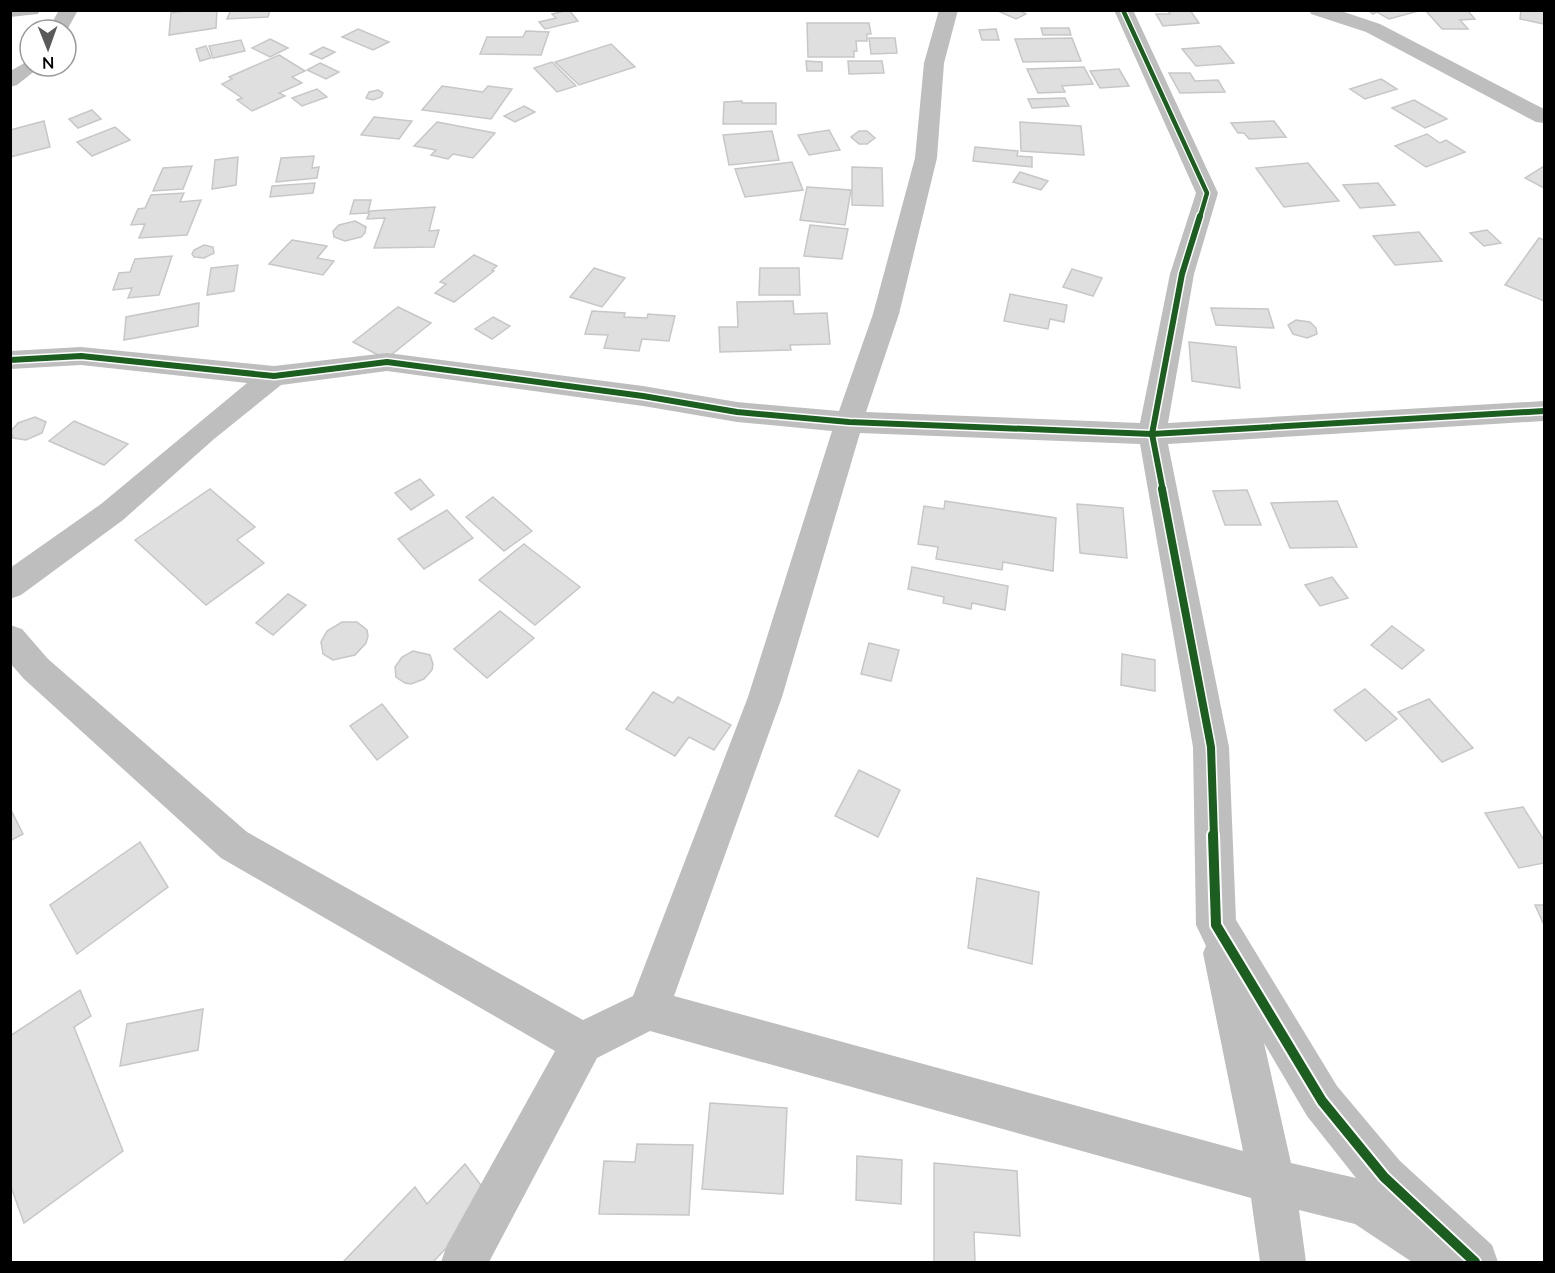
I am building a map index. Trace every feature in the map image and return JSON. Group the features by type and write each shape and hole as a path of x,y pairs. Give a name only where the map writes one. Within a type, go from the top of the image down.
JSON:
{"street":[{"path":"10,11 31,10"},
{"path":"648,1010 765,697 849,422 886,314 926,158 934,63 949,10"},
{"path":"1123,10 1208,194 1182,273 1152,434 1211,747 1216,925 1272,1181 1283,1263"},
{"path":"1318,10 1373,28 1545,117"},
{"path":"10,360 81,356 274,376 387,362 643,396 736,412 849,422 1152,434 1545,411"},
{"path":"10,586 112,512 204,432 274,376"},
{"path":"10,639 36,669 234,845 582,1043"},
{"path":"1216,925 1322,1101 1384,1178 1475,1263"},
{"path":"464,1263 582,1043 648,1010 1272,1181 1365,1203 1453,1263"}],"building":[{"path":"217,10 216,28 169,35 171,13"},
{"path":"231,10 270,10 268,17 227,19"},
{"path":"569,10 578,21 545,29 539,22 556,18 552,14"},
{"path":"1019,10 1026,14 1016,19 998,11"},
{"path":"1168,10 1190,10 1199,23 1163,26 1156,14 1170,14"},
{"path":"1368,10 1422,10 1389,19"},
{"path":"1467,10 1475,19 1460,20 1468,29 1442,29 1426,11"},
{"path":"1521,10 1544,10 1544,24 1520,19"},
{"path":"807,23 869,23 871,34 867,34 867,41 856,41 857,51 854,51 854,57 808,57"},
{"path":"1041,28 1069,28 1071,35 1043,35"},
{"path":"358,29 389,42 373,50 342,37"},
{"path":"996,29 999,40 982,40 979,30"},
{"path":"526,31 549,32 541,55 480,54 487,37 523,37"},
{"path":"869,38 895,38 897,53 871,54"},
{"path":"1072,38 1081,61 1023,62 1015,39"},
{"path":"270,39 288,48 270,57 252,48"},
{"path":"241,40 245,51 213,58 209,46"},
{"path":"611,44 635,67 579,85 555,62"},
{"path":"206,46 211,58 200,61 196,49"},
{"path":"1220,46 1234,63 1196,66 1182,49"},
{"path":"323,47 335,52 322,59 310,54"},
{"path":"279,55 305,71 292,77 302,83 279,93 285,96 252,111 237,100 242,98 222,84 232,79 229,77"},
{"path":"806,61 822,62 822,71 807,71"},
{"path":"848,61 882,61 884,73 849,74"},
{"path":"552,62 576,86 557,92 534,68"},
{"path":"320,63 339,72 326,79 307,70"},
{"path":"1084,67 1093,84 1062,86 1065,92 1038,93 1027,69"},
{"path":"1119,69 1129,86 1100,88 1090,71"},
{"path":"1169,73 1190,73 1195,81 1218,80 1225,92 1180,93"},
{"path":"1381,79 1397,89 1365,99 1350,89"},
{"path":"442,86 483,92 488,86 512,89 491,119 422,110"},
{"path":"317,89 327,97 302,106 292,98"},
{"path":"378,90 383,93 381,97 373,100 366,98 369,92"},
{"path":"1065,98 1069,106 1032,108 1028,99"},
{"path":"1414,100 1447,119 1425,128 1392,108"},
{"path":"742,101 742,103 776,103 776,124 723,124 724,102"},
{"path":"524,106 535,112 515,122 504,116"},
{"path":"92,110 101,119 78,128 69,119"},
{"path":"374,117 412,121 399,139 361,135"},
{"path":"44,121 50,147 10,157 10,130"},
{"path":"1274,121 1286,137 1249,139 1244,133 1238,133 1231,123"},
{"path":"437,122 495,133 473,158 453,154 448,159 431,155 436,150 414,146"},
{"path":"1020,122 1081,126 1084,155 1021,151"},
{"path":"115,127 130,140 92,156 77,142"},
{"path":"829,130 840,150 809,155 798,135"},
{"path":"772,131 779,160 729,165 723,135"},
{"path":"859,131 867,131 875,138 867,144 859,144 851,137"},
{"path":"1427,134 1440,143 1446,140 1465,152 1426,167 1395,146"},
{"path":"975,147 1018,151 1017,156 1032,157 1032,167 973,161"},
{"path":"314,156 312,168 319,167 317,178 276,182 281,158"},
{"path":"238,157 236,185 212,189 215,160"},
{"path":"792,162 803,190 745,197 735,169"},
{"path":"1308,163 1339,201 1284,207 1256,168"},
{"path":"192,166 183,189 153,191 163,168"},
{"path":"1544,166 1544,188 1525,178"},
{"path":"852,167 882,168 883,206 852,205"},
{"path":"1020,172 1048,181 1041,190 1013,182"},
{"path":"315,183 313,193 270,197 272,186"},
{"path":"1378,183 1395,205 1360,208 1343,185"},
{"path":"807,187 851,190 845,225 800,220"},
{"path":"184,193 180,202 201,200 187,235 139,238 145,224 131,225 138,209 145,208 151,195"},
{"path":"354,200 371,200 368,213 350,214"},
{"path":"435,207 429,231 439,230 434,247 374,248 385,218 367,219 370,211"},
{"path":"355,221 366,227 361,237 345,241 334,237 333,231 339,225"},
{"path":"810,225 848,229 842,259 804,256"},
{"path":"1487,230 1501,243 1484,246 1470,233"},
{"path":"1419,232 1442,261 1395,265 1373,236"},
{"path":"1539,238 1544,240 1544,301 1505,285"},
{"path":"292,240 327,246 317,258 334,261 323,275 269,264"},
{"path":"204,245 213,247 214,253 204,258 194,257 192,254 194,250"},
{"path":"474,255 497,266 492,270 494,271 454,302 435,293 446,284 440,282"},
{"path":"172,256 159,295 128,298 132,288 113,290 119,273 130,272 135,259"},
{"path":"238,265 234,291 207,295 211,268"},
{"path":"594,268 625,278 602,307 570,297"},
{"path":"760,268 799,268 800,295 759,295"},
{"path":"1072,269 1102,278 1093,296 1063,287"},
{"path":"1010,294 1067,305 1064,322 1050,319 1048,329 1004,321"},
{"path":"793,301 794,314 827,313 830,344 790,345 791,350 720,352 719,327 738,327 737,302"},
{"path":"199,303 198,326 124,340 126,317"},
{"path":"398,307 431,323 386,359 353,342"},
{"path":"1211,308 1268,309 1274,328 1216,325"},
{"path":"592,311 625,313 624,317 647,318 648,314 675,316 669,341 642,339 639,351 604,348 608,335 585,334"},
{"path":"493,317 510,326 492,339 475,329"},
{"path":"1296,320 1310,322 1316,328 1317,334 1307,338 1293,334 1288,325"},
{"path":"1189,342 1236,347 1240,388 1192,381"},
{"path":"35,417 46,422 42,433 26,440 13,438 11,431 18,423"},
{"path":"74,421 128,444 104,465 49,441"},
{"path":"420,479 434,495 411,510 395,493"},
{"path":"210,489 255,527 237,540 264,563 206,605 135,540"},
{"path":"1247,490 1261,525 1225,525 1213,491"},
{"path":"493,497 532,531 504,551 466,517"},
{"path":"945,501 1056,518 1053,571 1003,562 1002,570 936,559 938,547 918,544 924,506 944,509"},
{"path":"1337,501 1357,547 1290,548 1271,503"},
{"path":"1077,504 1123,508 1127,558 1080,553"},
{"path":"447,510 473,538 424,569 398,539"},
{"path":"524,544 580,587 535,625 479,580"},
{"path":"912,567 1008,586 1005,610 972,603 971,609 943,603 944,597 908,589"},
{"path":"1332,577 1348,598 1320,606 1305,585"},
{"path":"288,594 306,605 273,635 256,623"},
{"path":"500,611 534,638 487,678 454,649"},
{"path":"342,622 357,622 367,630 368,636 366,643 355,655 333,660 323,654 321,642 327,631"},
{"path":"1392,626 1424,650 1402,669 1371,645"},
{"path":"869,643 899,650 891,681 861,674"},
{"path":"413,651 430,655 433,664 432,670 424,679 411,684 396,677 395,667 402,657"},
{"path":"1122,654 1155,660 1155,691 1121,685"},
{"path":"1365,689 1397,719 1366,741 1334,710"},
{"path":"653,692 673,703 678,697 731,725 714,750 689,737 675,756 626,729"},
{"path":"1429,699 1473,748 1442,762 1398,712"},
{"path":"382,704 408,737 377,760 350,726"},
{"path":"859,770 900,790 878,837 835,816"},
{"path":"1523,807 1544,840 1544,863 1519,868 1485,813"},
{"path":"10,808 23,834 10,841"},
{"path":"140,842 168,887 77,954 50,905"},
{"path":"977,878 1039,892 1032,964 968,948"},
{"path":"1535,905 1544,905 1544,925"},
{"path":"80,990 91,1016 74,1027 123,1151 24,1223 10,1184 10,1036"},
{"path":"203,1009 198,1050 120,1066 127,1024"},
{"path":"710,1103 787,1108 783,1194 702,1189"},
{"path":"637,1144 693,1145 689,1215 599,1214 604,1161 635,1162"},
{"path":"857,1156 902,1160 901,1204 856,1200"},
{"path":"934,1163 1017,1171 1020,1236 974,1232 975,1262 934,1262"},
{"path":"465,1164 492,1200 433,1262 343,1262 415,1187 427,1204"}],"cycle path":[{"path":"1123,10 1207,193 1182,274 1152,434 1211,747 1216,925 1322,1101 1384,1177 1475,1262"},
{"path":"10,360 81,356 274,376 387,362 643,396 737,412 849,422 1152,434 1544,411"}]}
